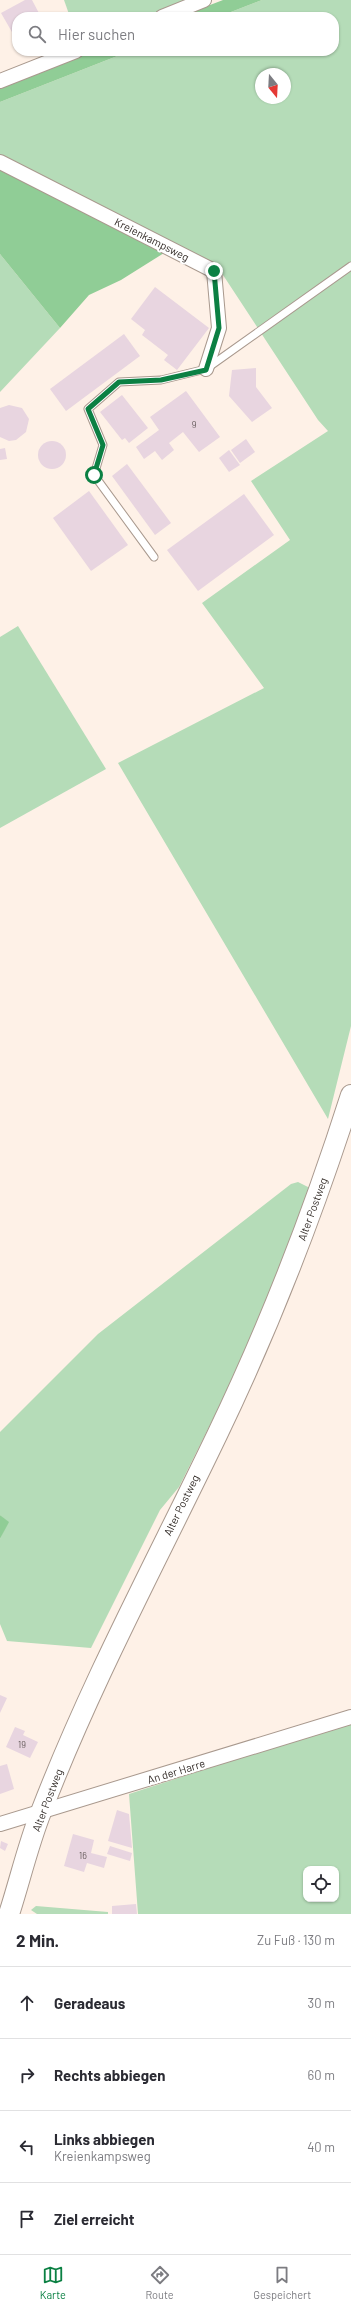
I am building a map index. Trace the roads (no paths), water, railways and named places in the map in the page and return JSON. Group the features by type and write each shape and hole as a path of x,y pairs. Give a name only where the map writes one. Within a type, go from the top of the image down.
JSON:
{"main road":[{"name":"Alter Postweg","path":"9,1914 40,1813 133,1604 216,1436 287,1279 331,1158 351,1095"}],"street":[{"path":"174,12 204,0"},
{"path":"0,81 63,56"},
{"name":"Kreienkampsweg","path":"0,162 214,271 219,328 206,370"},
{"name":"An der Harre","path":"0,1824 351,1717"}],"lane":[{"path":"154,557 94,475 103,445 88,409 119,382 161,380 206,370 351,266"}]}
